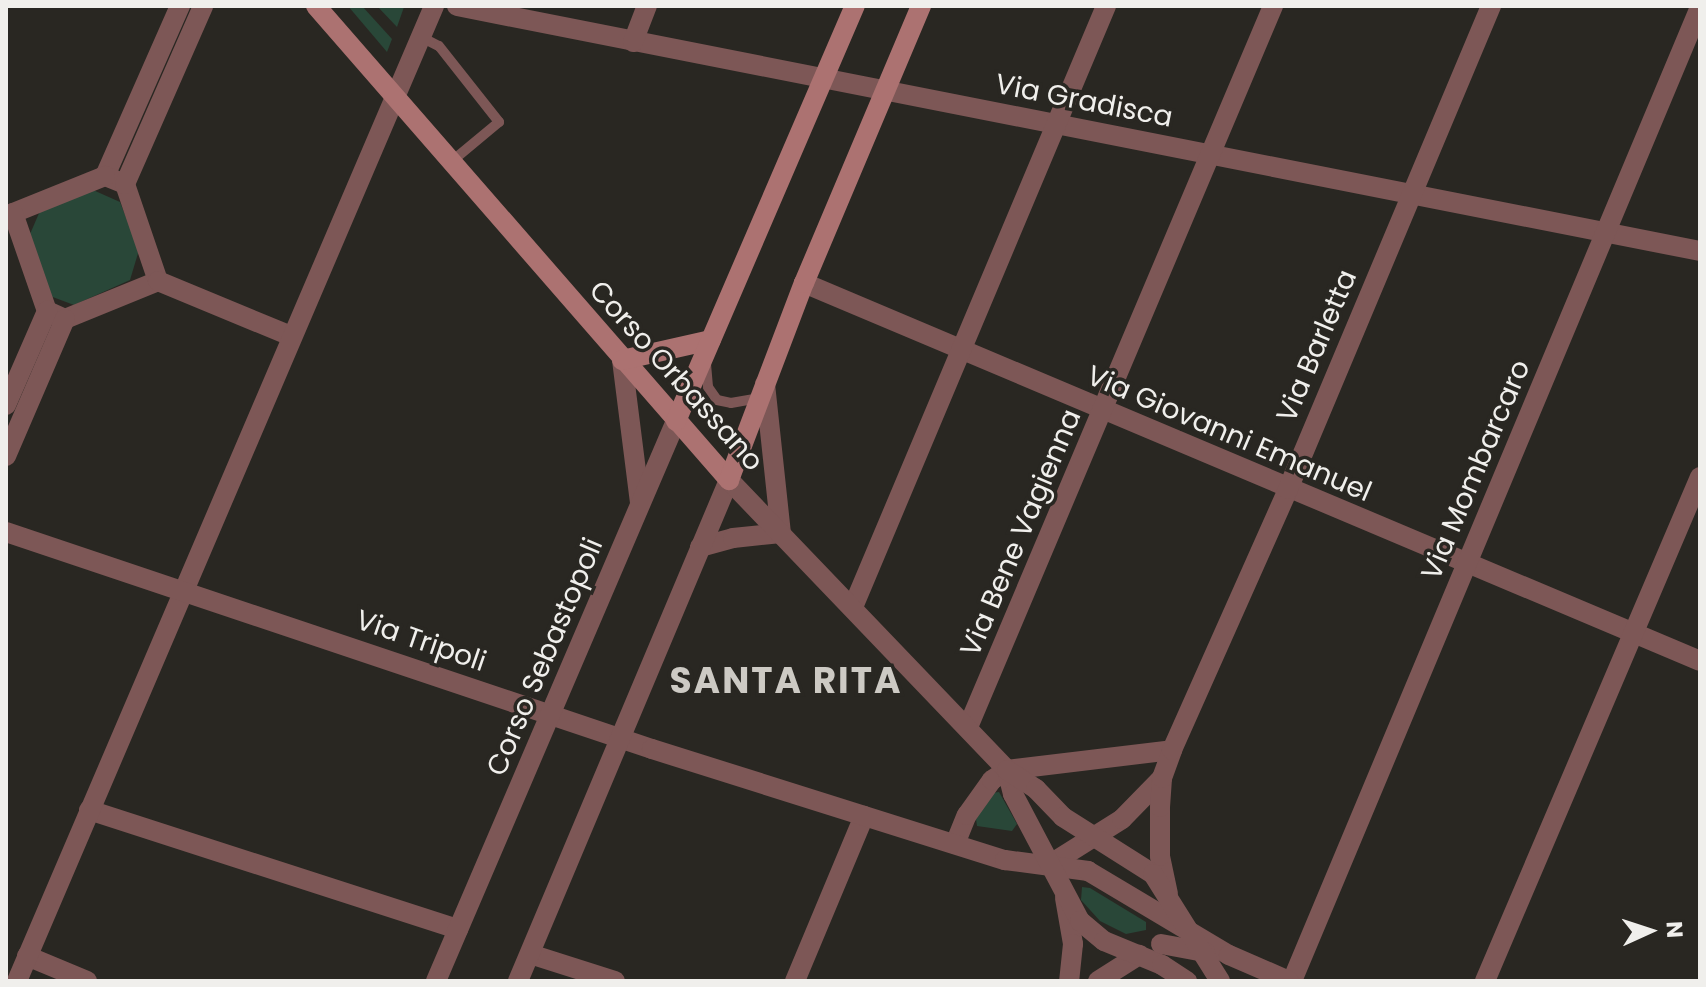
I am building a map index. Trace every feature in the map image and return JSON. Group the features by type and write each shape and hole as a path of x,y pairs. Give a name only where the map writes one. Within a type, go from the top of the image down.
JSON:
{"main road":[{"name":"Corso Orbassano","path":"316,6 729,480"},
{"name":"Corso Sebastopoli","path":"676,421 855,6"},
{"path":"729,480 804,283 921,6"},
{"path":"622,360 708,347"}],"street":[{"path":"105,176 180,6"},
{"path":"158,281 125,184 203,6"},
{"path":"17,981 434,6"},
{"name":"Via Gradisca","path":"457,6 1700,251"},
{"path":"633,42 647,6"},
{"path":"853,607 1106,6"},
{"name":"Via Bene Vagienna","path":"968,727 1104,412 1273,6"},
{"name":"Via Barletta","path":"1162,778 1288,489 1491,6"},
{"name":"Via Mombarcaro","path":"1290,981 1700,7"},
{"path":"6,456 56,315 10,212 105,176 125,184"},
{"path":"6,405 56,315 158,281 291,336"},
{"name":"Via Giovanni Emanuel","path":"804,283 1700,661"},
{"path":"622,360 640,506"},
{"path":"700,547 733,538 781,533 762,391"},
{"name":"Corso Sebastopoli","path":"436,981 676,421"},
{"path":"1485,981 1700,477"},
{"path":"518,981 729,480"},
{"name":"Corso Orbassano","path":"729,480 1007,770"},
{"name":"Via Tripoli","path":"6,532 864,816 1005,860 1096,875 1229,955"},
{"path":"955,844 967,815 992,780 1007,770 1172,750"},
{"path":"1007,770 1036,789 1063,817 1145,866 1169,897 1183,926 1220,981"},
{"path":"1007,770 1013,794 1080,921 1094,935 1187,981"},
{"path":"1049,865 1096,838 1138,807 1162,778"},
{"path":"1162,778 1160,856 1169,897"},
{"path":"89,810 458,929"},
{"path":"795,981 864,816"},
{"path":"1062,891 1073,944 1069,981"},
{"path":"1098,981 1161,944 1183,926"},
{"path":"1161,944 1229,955 1290,981"},
{"path":"530,954 615,981"},
{"path":"27,956 87,981"}],"lane":[{"path":"419,36 439,46 499,122 451,162"},
{"path":"708,347 708,387 717,400 731,403 762,391"}],"green space":[{"path":"348,6 362,6 392,39 387,52"},
{"path":"377,6 404,7 397,27"},
{"path":"93,190 120,202 139,250 130,280 74,305 50,296 30,234 40,211"},
{"path":"999,792 1017,824 1012,831 977,826 976,819 992,793"},
{"path":"1082,887 1090,888 1146,922 1146,930 1126,934 1100,921 1081,900"}],"district":[{"name":"SANTA RITA","path":"786,681"}]}
